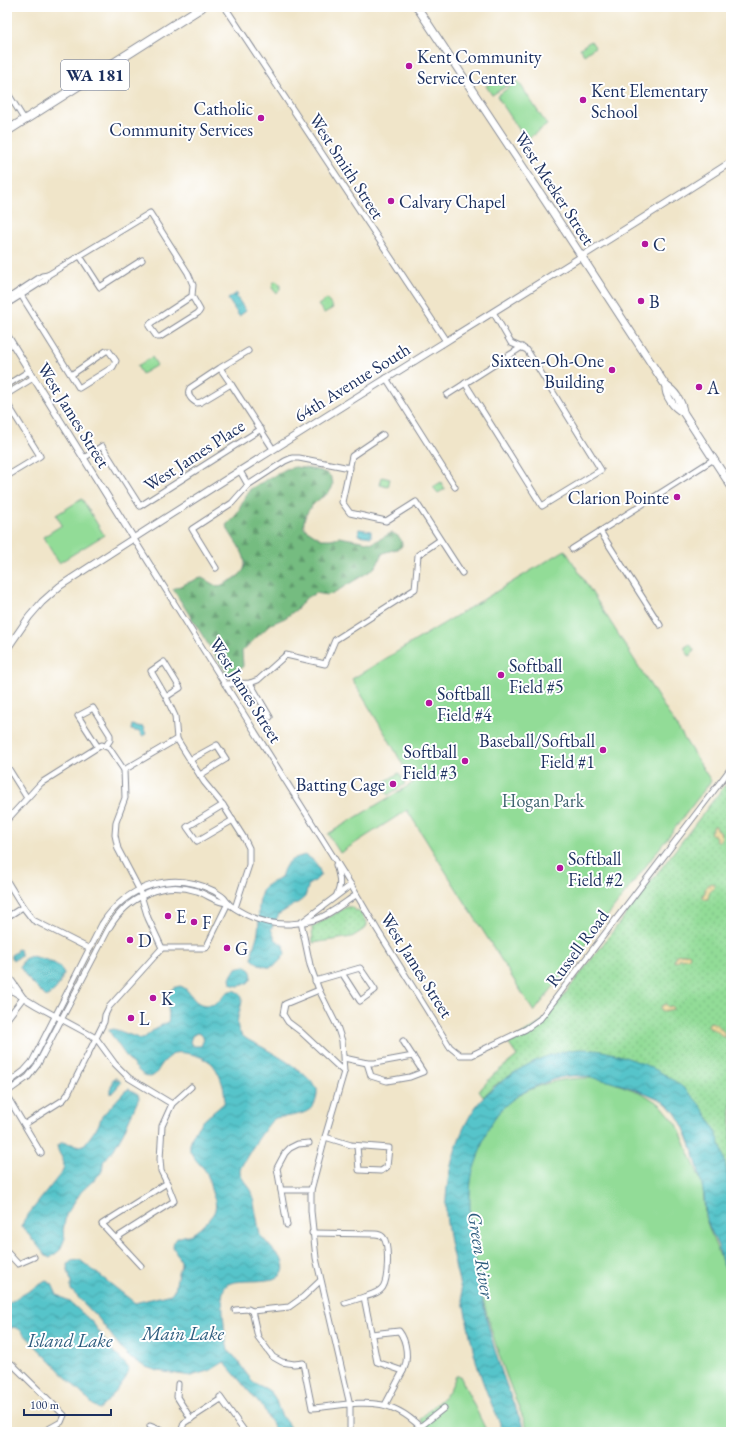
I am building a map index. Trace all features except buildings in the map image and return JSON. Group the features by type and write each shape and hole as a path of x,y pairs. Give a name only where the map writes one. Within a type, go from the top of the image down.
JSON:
{"main road":[{"name":"WA 181","path":"7,130 202,7"},
{"name":"West Meeker Street","path":"417,7 666,386 672,389 683,406 683,412 731,486"}],"street":[{"name":"West Smith Street","path":"225,7 446,341"},
{"path":"7,92 24,120"},
{"name":"64th Avenue South","path":"7,649 29,616 60,586 273,449 582,257 731,162"},
{"path":"7,298 44,280 48,275 150,213 188,273 193,285 192,296 200,310 198,313 160,337 157,337 150,326 150,323 192,296"},
{"path":"80,256 100,287 142,260"},
{"path":"7,304 20,293"},
{"path":"20,293 79,388 113,367 116,361 112,354 109,351 106,351 71,374"},
{"path":"466,383 542,506 601,470 527,350 511,343 492,312"},
{"name":"West James Street","path":"7,335 226,684 450,1047 463,1056"},
{"path":"447,395 522,347"},
{"path":"231,384 201,402 197,403 192,401 189,396 188,390 190,388 248,351"},
{"path":"220,368 273,449"},
{"path":"7,385 29,371"},
{"path":"7,394 33,378"},
{"path":"386,378 455,487"},
{"path":"7,403 40,456 7,476"},
{"name":"West James Place","path":"84,458 102,446 140,506 260,429"},
{"path":"383,435 354,454 342,502 350,513 386,521 416,502 462,573"},
{"path":"216,568 192,530 232,503 248,485 292,458 350,468"},
{"path":"572,549 714,459"},
{"path":"240,471 248,485"},
{"path":"600,531 660,625"},
{"path":"226,684 250,683 258,680 286,655 325,664 335,640 415,589 418,555 440,540"},
{"path":"166,697 180,688 164,662 151,671 175,716 177,739 200,775 233,820 249,848 249,864 235,908"},
{"path":"250,683 270,717"},
{"path":"98,747 78,716 93,708 110,735 110,740 106,746"},
{"path":"124,770 177,739"},
{"path":"190,760 217,744 226,759 200,775"},
{"path":"7,820 41,783 98,747 102,745 109,748 124,770 125,798 116,822 115,835 118,849 139,889 148,918 162,948"},
{"path":"7,766 27,798"},
{"name":"Russell Road","path":"463,1056 472,1055 526,1029 540,1020 731,768"},
{"path":"222,805 188,827 194,837 197,841 233,820"},
{"path":"335,860 340,882 340,889 337,895"},
{"path":"7,881 33,920 90,949"},
{"path":"7,1084 24,1071 32,1062 102,924 112,910 125,898 139,889 163,882 188,882 216,892 224,897 228,903 235,908 257,919 280,924 290,924 318,919 356,895"},
{"path":"301,922 351,885"},
{"path":"7,1092 22,1082 35,1069 114,920 126,906 141,896 161,889 182,888 202,893 221,903 228,903"},
{"path":"25,1124 63,1100 68,1094 104,1022 105,1015 109,1007 162,948 206,948 228,903"},
{"path":"7,917 23,907"},
{"path":"301,922 310,965 319,990 337,1026 342,1041 344,1058 344,1072 324,1137 311,1190 311,1211 312,1233 320,1281 350,1405 350,1432"},
{"path":"316,981 342,973 360,968 375,990 360,1001 342,973"},
{"path":"7,974 24,998"},
{"path":"7,986 24,998 96,1038 115,1064 129,1078 172,1104"},
{"path":"319,990 285,1004 282,1014 288,1022 300,1031 344,1072"},
{"path":"7,1019 24,998"},
{"path":"367,1063 372,1076 387,1081 410,1078 423,1072 403,1041"},
{"path":"344,1058 367,1063 413,1056"},
{"path":"116,1238 174,1201 162,1170 160,1143 162,1126 172,1104 191,1087"},
{"path":"7,1096 41,1152"},
{"path":"324,1137 351,1145 390,1148 387,1167 381,1171 358,1170 357,1146"},
{"path":"288,1225 277,1168 280,1160 290,1148 298,1144 309,1143"},
{"path":"141,1266 102,1224 167,1183"},
{"path":"281,1190 311,1190"},
{"path":"312,1233 374,1234 382,1236 385,1240 387,1273 383,1286 376,1293 345,1303"},
{"path":"7,1252 18,1264 34,1257"},
{"path":"235,1310 248,1309 252,1311 289,1307 303,1297 320,1281"},
{"path":"364,1297 377,1362 403,1371"},
{"path":"252,1311 258,1337 273,1357 282,1362 294,1364 303,1363 312,1408 372,1403 385,1405 400,1410 411,1418 425,1432"},
{"path":"371,1334 399,1331 403,1338 407,1355 406,1366 385,1405"},
{"path":"7,1370 12,1364 64,1415 61,1422 43,1432"},
{"path":"178,1384 177,1397 191,1419"},
{"path":"181,1432 184,1423 220,1397 246,1432"},
{"path":"420,1427 444,1408"},
{"path":"150,1426 165,1432"}],"green space":[{"path":"591,41 595,47 584,55 580,48"},
{"path":"502,76 508,85 492,95 486,86"},
{"path":"518,81 547,125 526,140 497,96"},
{"path":"276,281 280,284 280,289 277,294 272,288 273,283"},
{"path":"327,299 333,308 324,313 318,305"},
{"path":"152,357 157,365 142,374 137,366"},
{"path":"295,467 311,469 328,474 332,481 332,489 314,503 309,509 304,520 304,528 321,539 339,537 373,543 391,533 399,537 402,546 382,554 377,565 372,570 332,594 327,595 316,593 306,598 297,609 285,618 271,624 242,651 243,666 240,670 227,674 173,589 202,578 218,587 238,576 243,570 245,564 244,558 226,525 236,515 250,489 286,469"},
{"path":"382,477 390,479 388,487 380,485"},
{"path":"441,482 445,489 438,493 433,487"},
{"path":"82,499 104,535 59,563 43,537 62,525 56,515"},
{"name":"Hogan Park","path":"565,550 711,781 534,1012 407,810 340,853 328,834 413,783 352,679"},
{"path":"690,644 694,650 689,656 685,647"},
{"name":"Batting Cage","path":"399,773 405,784 388,795 381,784"},
{"path":"725,785 731,790 731,1203 670,1079 516,1072 494,1086 483,1097 479,1091 493,1075 517,1056 508,1043 539,1024 548,1016"},
{"path":"347,907 352,907 356,911 358,910 367,923 366,928 352,937 313,943 312,927"},
{"path":"600,1078 642,1093 661,1105 677,1124 703,1186 705,1217 731,1283 731,1432 529,1432 511,1387 495,1343 478,1274 470,1219 470,1188 473,1168 485,1134 492,1120 501,1109 513,1099 533,1089 556,1081"},
{"path":"456,1376 460,1376 487,1432 429,1432 420,1419 449,1392"}],"sand":[{"path":"714,826 716,826 717,830 720,832 722,838 720,841 717,841 715,836 710,833"},
{"path":"710,883 714,884 714,888 709,893 708,899 704,899 703,894"},
{"path":"688,953 690,955 689,958 679,959 676,962 674,961 676,955"},
{"path":"666,1004 668,1007 672,1006 673,1009 664,1011 661,1010 661,1006"},
{"path":"711,1022 721,1028 725,1037 722,1037 717,1031 710,1028 708,1024"}],"water":[{"path":"237,293 238,295 236,296 246,311 239,316 228,299"},
{"path":"359,529 371,531 371,537 358,535"},
{"path":"132,725 143,727 146,734 142,736 140,732 131,730"},
{"path":"305,855 316,863 321,875 309,884 305,897 279,914 271,929 275,939 283,945 285,954 274,966 262,966 252,959 253,948 258,932 260,896 268,884 281,878 284,868 289,862 295,858"},
{"path":"17,949 20,950 21,956 14,960 11,958 11,955 16,952"},
{"path":"31,956 54,963 64,973 58,986 46,997 28,979 20,967 24,959"},
{"path":"245,966 252,974 249,982 241,986 231,984 230,978 236,968"},
{"name":"Main Lake","path":"180,986 184,988 195,1000 203,1005 218,1002 227,992 234,991 239,993 242,996 242,1000 237,1023 241,1034 300,1071 317,1089 315,1103 308,1110 298,1115 274,1119 270,1123 249,1153 240,1171 241,1177 252,1192 260,1235 282,1260 284,1270 280,1276 272,1279 232,1283 226,1286 222,1295 228,1350 252,1381 271,1392 291,1432 276,1432 263,1408 224,1362 211,1370 191,1376 158,1371 146,1367 130,1358 99,1319 71,1290 71,1282 67,1265 72,1260 80,1260 135,1303 171,1294 175,1289 181,1265 181,1261 173,1247 175,1240 197,1230 210,1218 215,1210 215,1202 209,1179 204,1169 190,1152 190,1144 195,1131 199,1126 208,1116 224,1103 225,1098 219,1075 210,1062 202,1058 188,1053 174,1053 165,1060 154,1075 150,1077 145,1076 134,1066 109,1031 114,1029 143,1039 156,1028 168,1022 169,1017 167,1001 169,992 173,988","holes":["197,1033 201,1034 204,1039 201,1046 193,1046 190,1042 192,1036"]},
{"path":"580,1049 598,1050 616,1054 650,1067 679,1084 700,1105 714,1129 724,1156 729,1185 731,1215 731,1279 723,1264 718,1246 707,1220 702,1185 688,1138 678,1117 665,1103 655,1097 629,1087 590,1077 580,1076 566,1076 553,1080 539,1085 516,1097 500,1111 489,1127 485,1136 472,1175 470,1201 470,1220 474,1250 488,1326 508,1390 526,1432 504,1432 486,1390 470,1337 448,1232 446,1201 449,1174 456,1147 467,1122 476,1106 496,1086 531,1063 560,1052"},
{"path":"115,1077 116,1079 114,1081 118,1079 121,1083 111,1094 111,1086 113,1084 112,1081"},
{"path":"129,1089 138,1094 139,1098 123,1133 114,1149 103,1162 101,1173 81,1192 66,1215 63,1231 65,1238 60,1250 50,1258 46,1256 22,1226 24,1220 64,1168 57,1145 63,1142 80,1146 85,1144 98,1126 102,1116 125,1091"},
{"name":"Island Lake","path":"46,1281 52,1284 57,1295 69,1301 93,1323 112,1350 128,1367 128,1373 123,1381 99,1409 93,1405 19,1329 13,1327 7,1331 7,1304"}],"place":[{"name":"Kent Community Service Center","path":"409,66"},
{"name":"Kent Elementary School","path":"583,100"},
{"name":"Catholic Community Services","path":"261,118"},
{"name":"Calvary Chapel","path":"391,201"},
{"name":"C","path":"645,244"},
{"name":"B","path":"641,301"},
{"name":"Sixteen-Oh-One Building","path":"612,370"},
{"name":"A","path":"699,387"},
{"name":"Clarion Pointe","path":"677,497"},
{"name":"Softball Field #5","path":"501,675"},
{"name":"Softball Field #4","path":"429,703"},
{"name":"Baseball/Softball Field #1","path":"603,750"},
{"name":"Softball Field #3","path":"465,761"},
{"name":"Batting Cage","path":"393,784"},
{"name":"Softball Field #2","path":"560,868"},
{"name":"E","path":"168,916"},
{"name":"F","path":"194,922"},
{"name":"D","path":"130,940"},
{"name":"G","path":"227,948"},
{"name":"K","path":"153,998"},
{"name":"L","path":"131,1018"}],"water label":[{"name":"Green River","path":"481,1255"}]}
